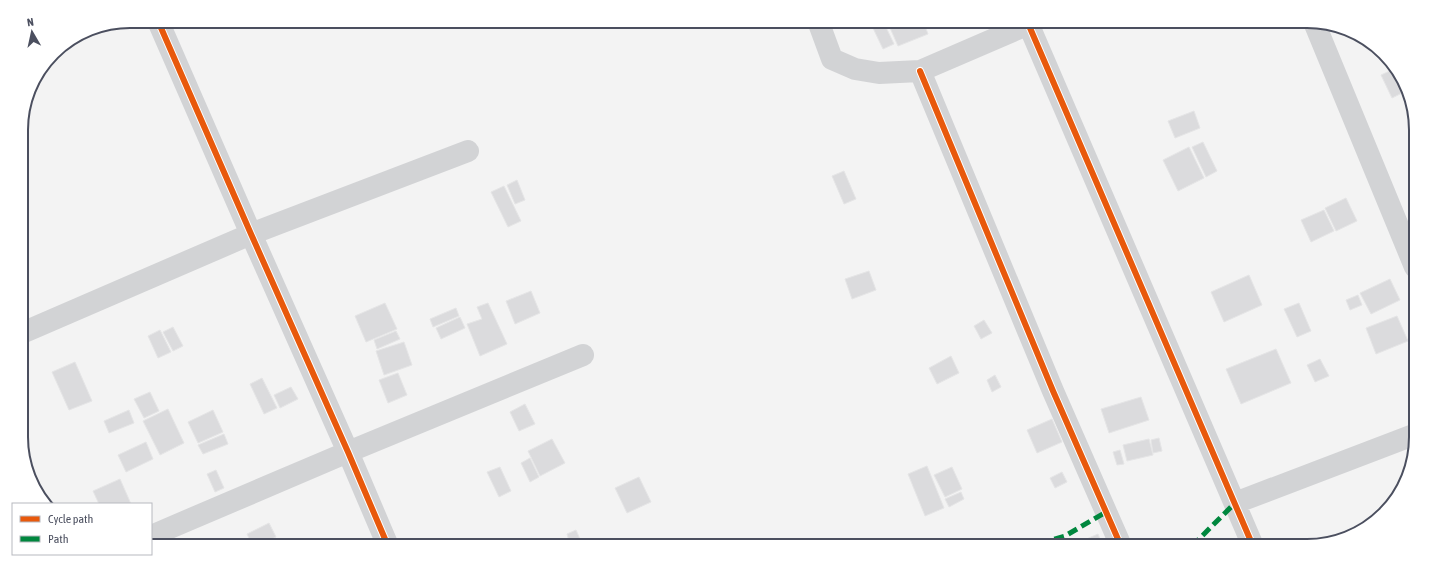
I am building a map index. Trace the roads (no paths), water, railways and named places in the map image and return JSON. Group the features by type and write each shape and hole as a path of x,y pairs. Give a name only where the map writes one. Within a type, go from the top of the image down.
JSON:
{"street":[{"path":"161,28 385,539"},
{"path":"821,28 832,59 855,69 879,73 920,71 1016,28"},
{"path":"1032,28 1250,539"},
{"path":"1317,29 1409,250"},
{"path":"920,71 1053,391 1118,539"},
{"path":"28,330 251,234 468,151"},
{"path":"152,536 348,452 583,355"},
{"path":"1235,503 1409,437"}]}
